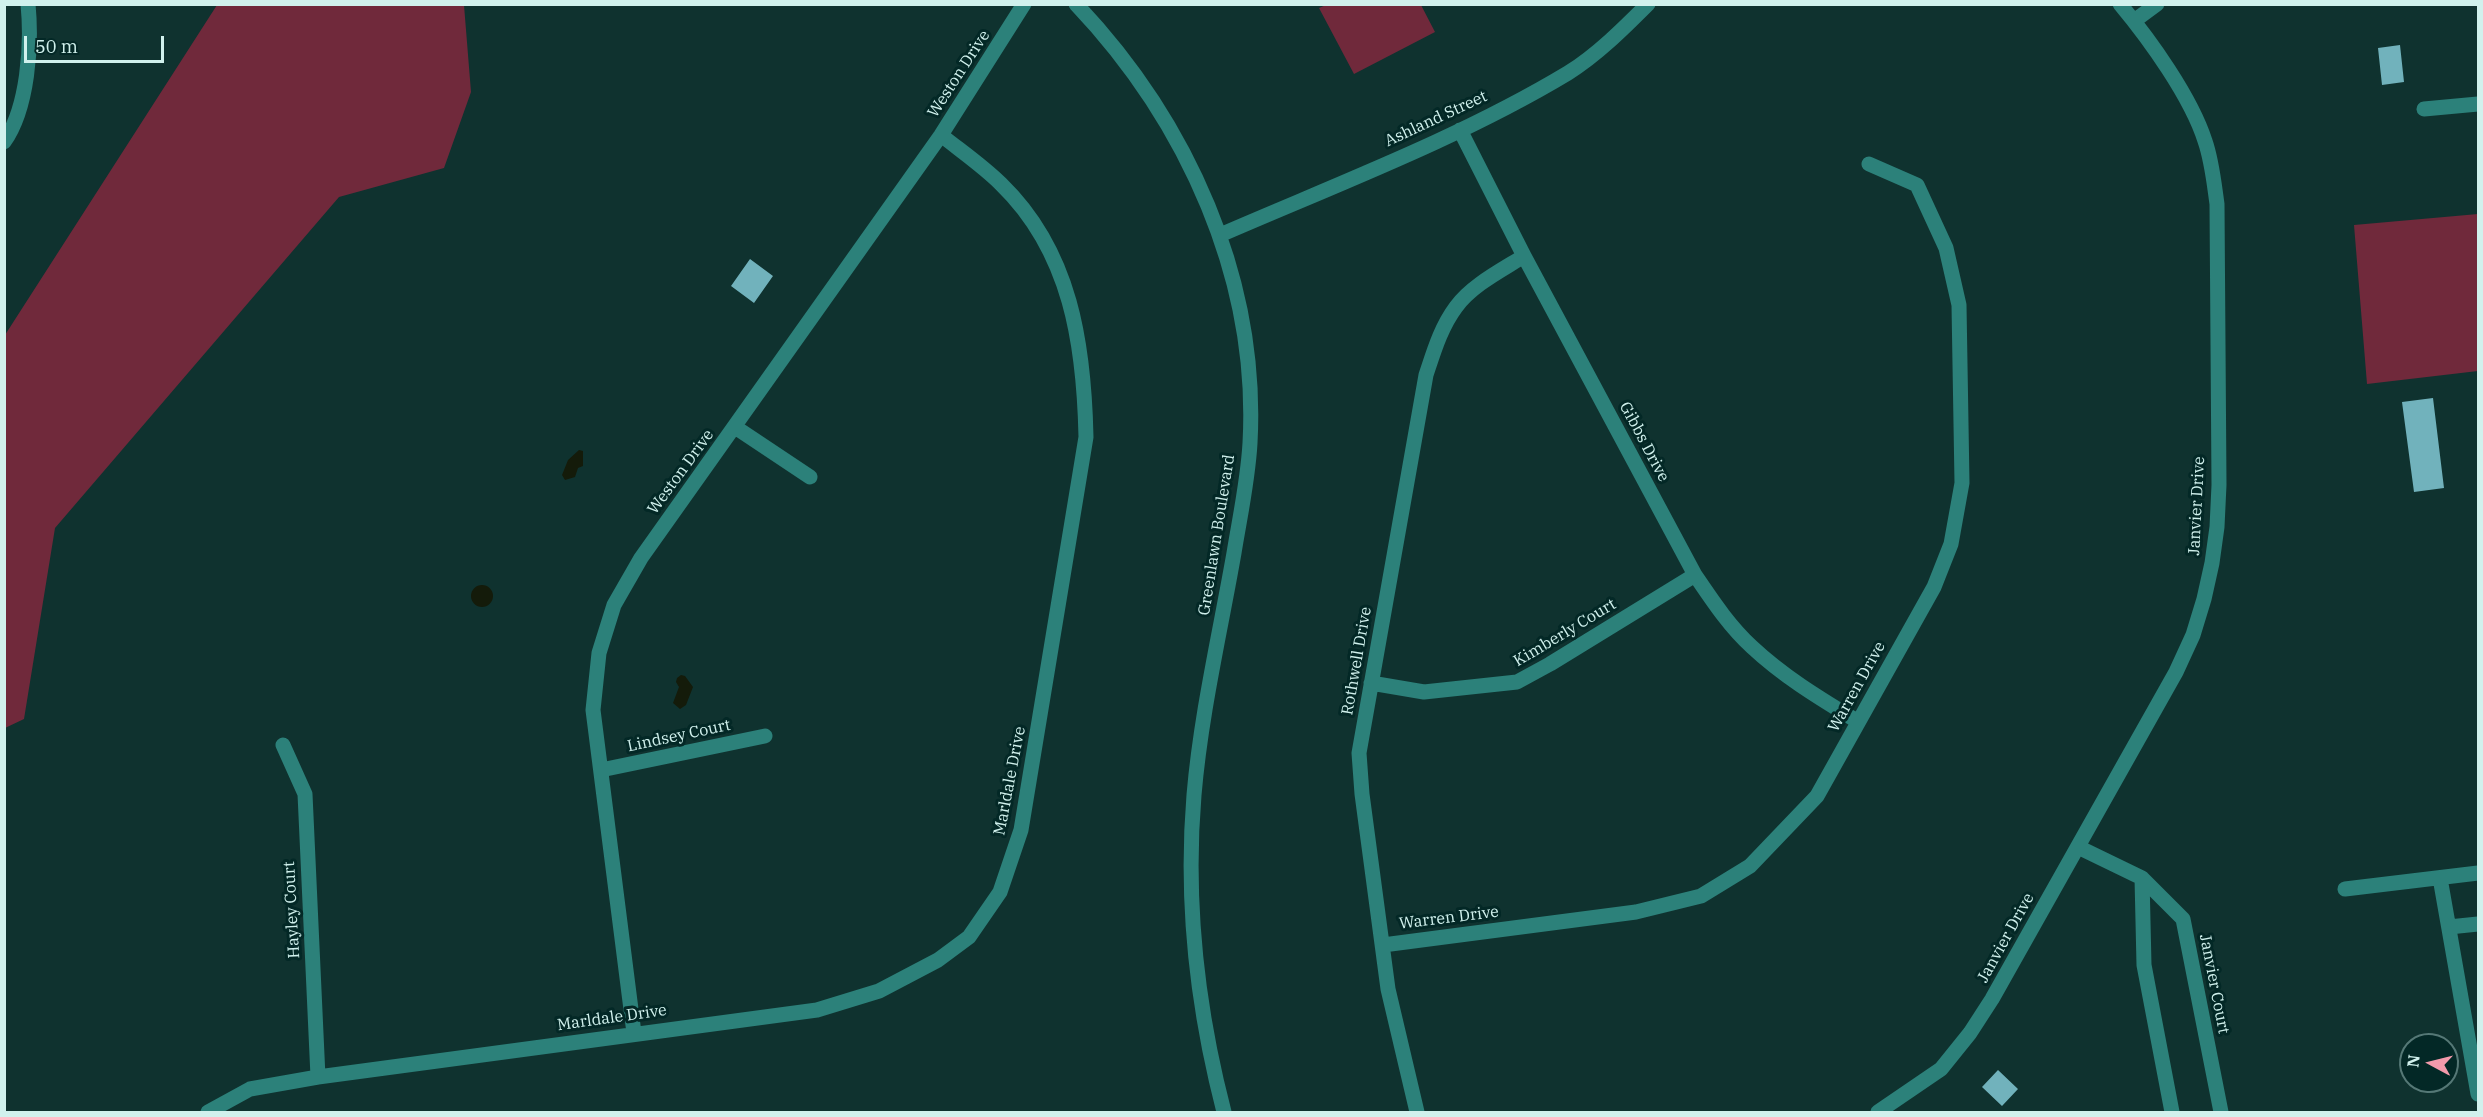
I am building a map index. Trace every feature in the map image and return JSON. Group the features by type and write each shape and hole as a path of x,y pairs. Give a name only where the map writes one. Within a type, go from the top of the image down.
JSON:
{"street":[{"path":"4,142 21,104 29,59 31,30 28,4"},
{"name":"Weston Drive","path":"634,1033 593,710 599,653 614,605 641,558 941,135 1024,4"},
{"name":"Greenlawn Boulevard","path":"1076,4 1105,36 1158,109 1201,188 1220,235 1238,302 1246,348 1250,393 1250,443 1244,495 1200,746 1192,836 1191,894 1198,989 1224,1113"},
{"name":"Ashland Street","path":"1220,235 1460,130 1570,72 1626,26 1648,4"},
{"name":"Janvier Drive","path":"1878,1113 1941,1069 1970,1033 1992,999 2176,672 2193,635 2210,572 2217,527 2219,485 2217,204 2213,172 2205,140 2192,110 2134,21 2120,4"},
{"path":"2134,21 2157,4"},
{"path":"2424,110 2478,104"},
{"name":"Gibbs Drive","path":"1460,130 1524,256 1695,575 1723,616 1751,646 1781,672 1857,721"},
{"name":"Marldale Drive","path":"208,1113 250,1089 318,1077 817,1010 879,991 938,960 969,937 1000,892 1022,830 1086,437 1085,382 1077,327 1061,273 1035,225 1002,185 941,135"},
{"name":"Warren Drive","path":"1383,945 1636,912 1701,896 1750,866 1816,796 1934,587 1951,544 1962,483 1959,305 1946,248 1917,185 1869,164"},
{"name":"Rothwell Drive","path":"1417,1113 1388,989 1362,794 1359,753 1426,375 1438,339 1457,305 1486,280 1524,256"},
{"path":"735,427 810,477"},
{"name":"Kimberly Court","path":"1371,683 1424,692 1517,682 1695,575"},
{"name":"Lindsey Court","path":"601,770 765,736"},
{"name":"Hayley Court","path":"283,745 305,794 318,1077"},
{"name":"Janvier Court","path":"2078,847 2142,878 2183,919 2221,1113"},
{"path":"2345,889 2478,873"},
{"path":"2142,878 2144,965 2172,1113"},
{"path":"2440,878 2478,1094"},
{"path":"2449,927 2478,924"}],"shaded area":[{"path":"217,5 464,5 471,92 444,168 339,197 55,528 24,719 5,728 5,335"},
{"path":"1326,5 1421,5 1435,32 1354,74 1319,8"},
{"path":"2478,214 2478,371 2367,384 2354,225"},
{"path":"579,450 583,451 583,466 578,468 575,477 565,480 562,475 568,460"},
{"path":"482,585 490,588 493,596 490,604 482,607 474,604 471,596 474,588"},
{"path":"681,675 685,676 693,687 686,705 680,709 673,703 679,687 676,682 677,678"}],"building":[{"path":"2400,45 2404,82 2382,85 2378,48"},
{"path":"750,259 773,276 754,303 731,286"},
{"path":"2433,398 2444,488 2414,492 2402,402"},
{"path":"1998,1070 2018,1089 2002,1106 1982,1087"}]}
